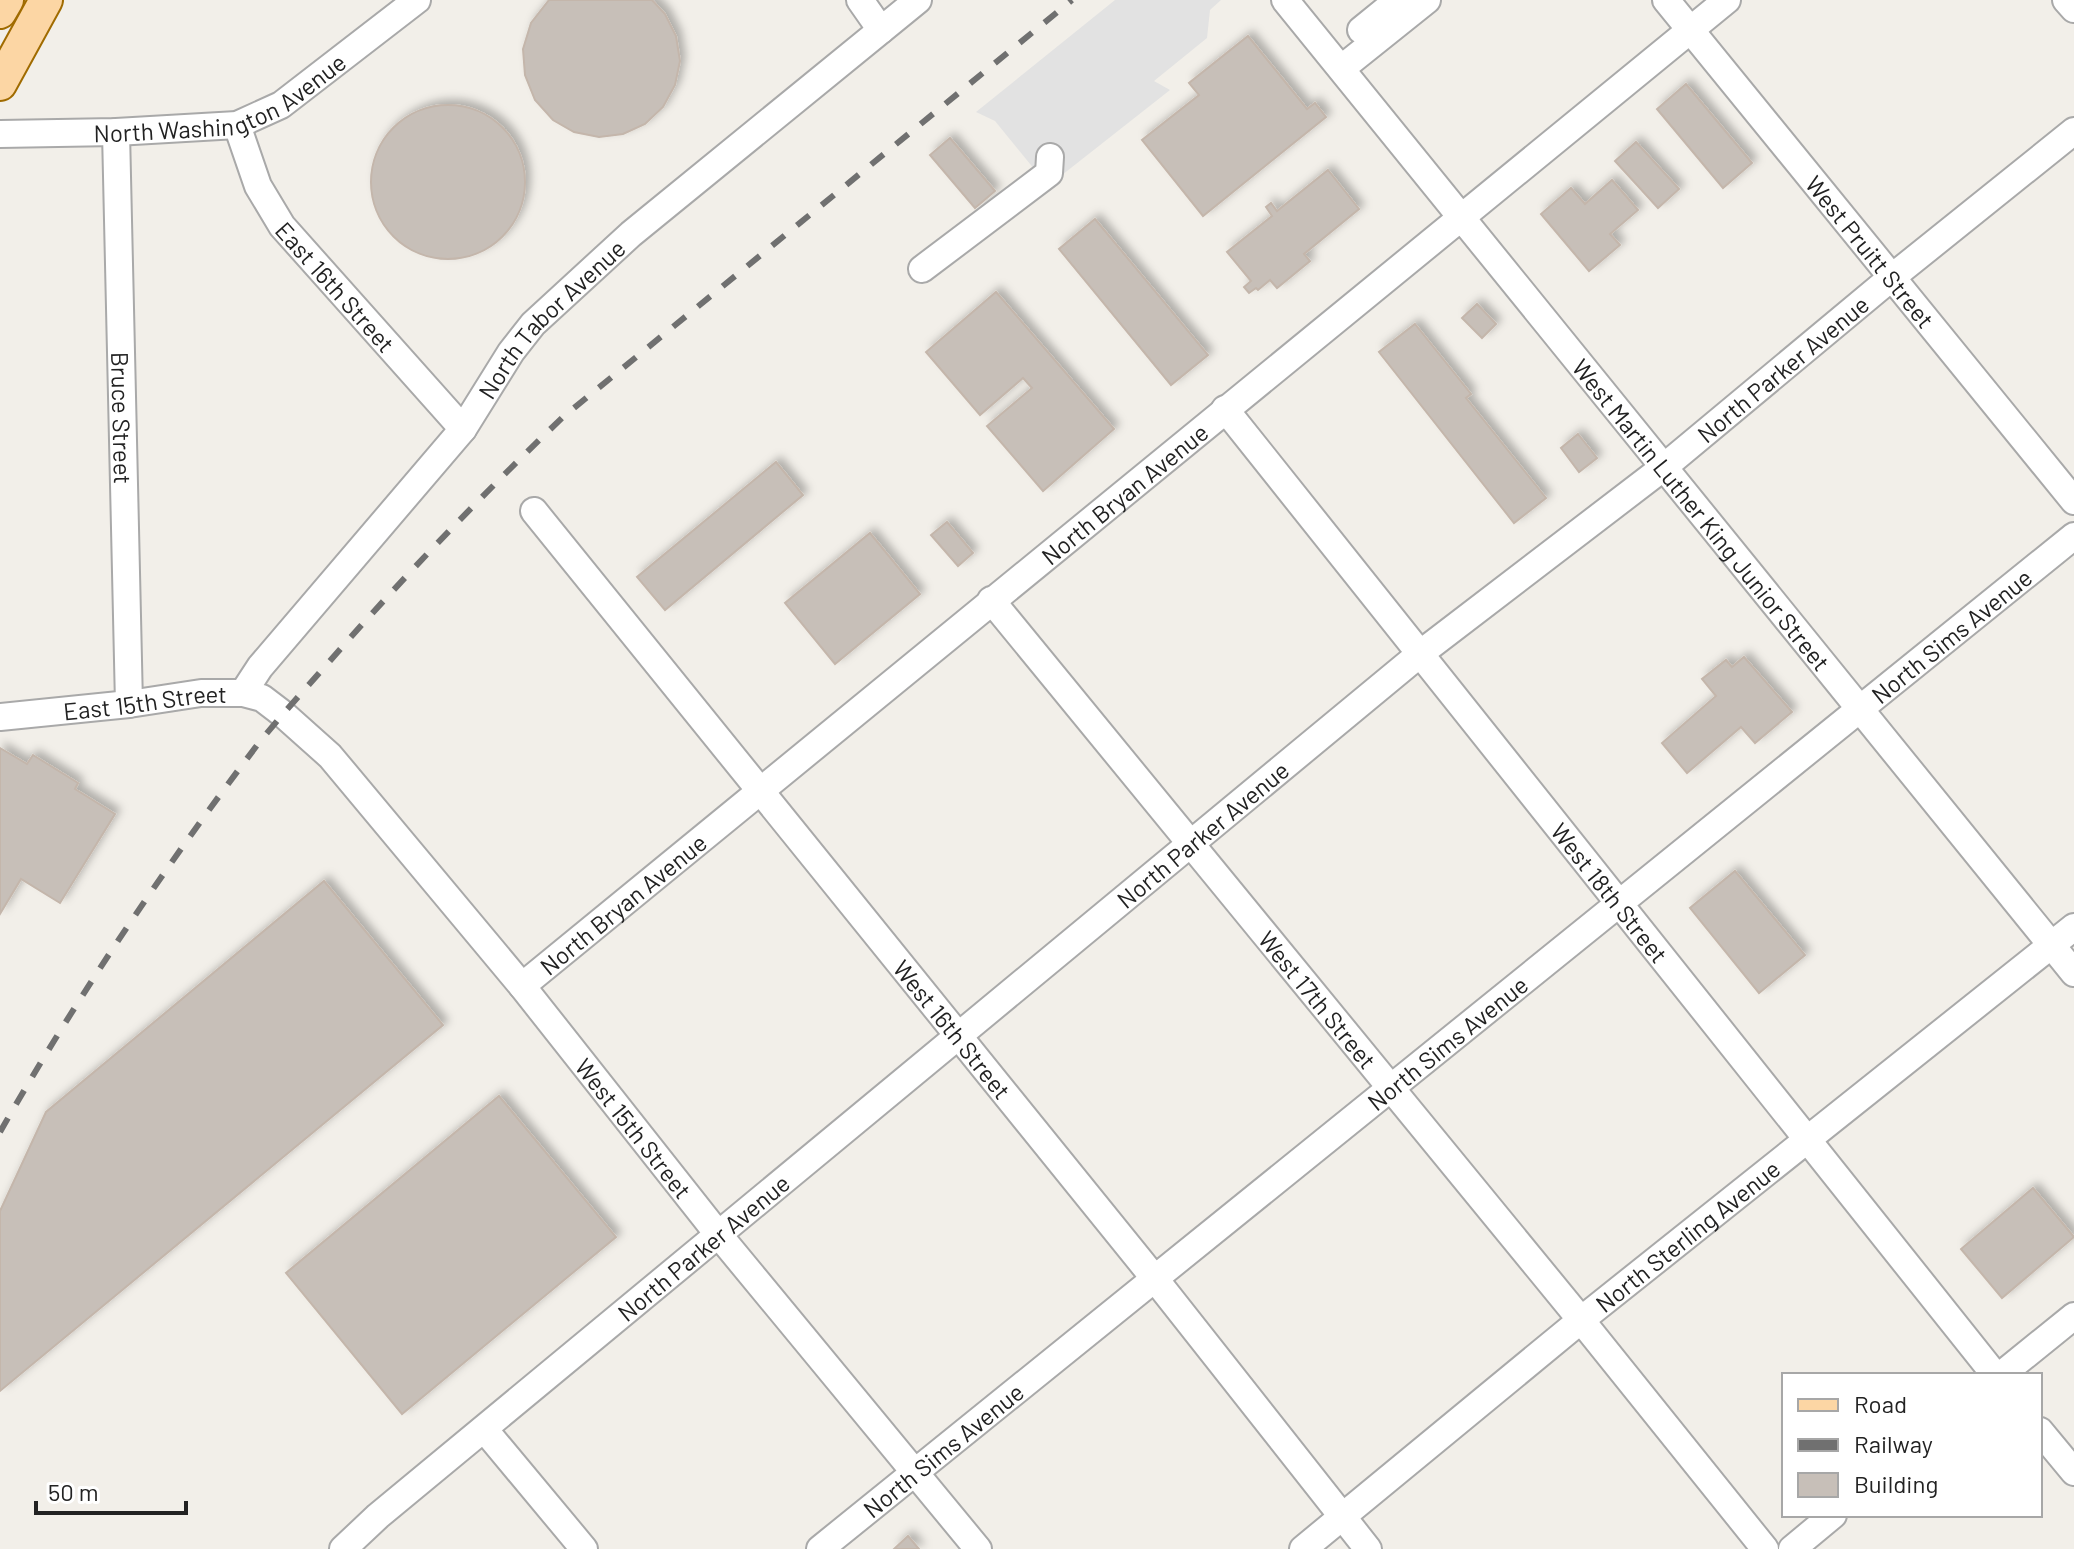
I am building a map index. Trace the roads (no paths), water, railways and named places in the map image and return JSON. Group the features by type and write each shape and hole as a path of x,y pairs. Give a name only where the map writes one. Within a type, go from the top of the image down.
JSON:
{"main road":[{"path":"0,12 7,0"},
{"path":"0,47 26,0"},
{"path":"0,84 46,0"}],"street":[{"name":"North Washington Avenue","path":"0,134 116,132 237,125 281,105 417,0"},
{"path":"860,0 881,30"},
{"name":"North Tabor Avenue","path":"243,693 260,667 463,429 511,352 533,324 631,234 918,0"},
{"name":"West Martin Luther King Junior Street","path":"1285,0 2074,973"},
{"path":"1336,62 1398,0"},
{"path":"1336,62 1427,0"},
{"name":"West Pruitt Street","path":"1666,0 2074,501"},
{"name":"North Bryan Avenue","path":"522,986 1727,0"},
{"path":"2066,0 2074,9"},
{"name":"East 16th Street","path":"237,125 258,186 282,226 463,429"},
{"name":"North Parker Avenue","path":"343,1549 378,1516 1421,653 1664,467 2074,131"},
{"name":"Bruce Street","path":"116,132 129,704"},
{"path":"922,269 1049,173 1050,157"},
{"name":"West 18th Street","path":"1225,409 1996,1373"},
{"name":"West 16th Street","path":"534,511 1155,1279 1368,1549"},
{"name":"North Sims Avenue","path":"820,1549 2074,536"},
{"name":"West 17th Street","path":"991,600 1765,1549"},
{"name":"East 15th Street","path":"0,717 201,693 243,693 262,698 283,714"},
{"name":"West 15th Street","path":"283,714 330,756 522,986 718,1234 978,1549"},
{"name":"North Sterling Avenue","path":"1303,1549 1581,1320 2074,927"},
{"path":"2001,1373 2074,1316"},
{"path":"484,1429 584,1549"},
{"path":"2042,1433 2074,1472"},
{"path":"1792,1549 1831,1517"}],"railway":[{"path":"0,1132 91,983 223,791 280,717 428,554 563,417 1072,0"}]}
